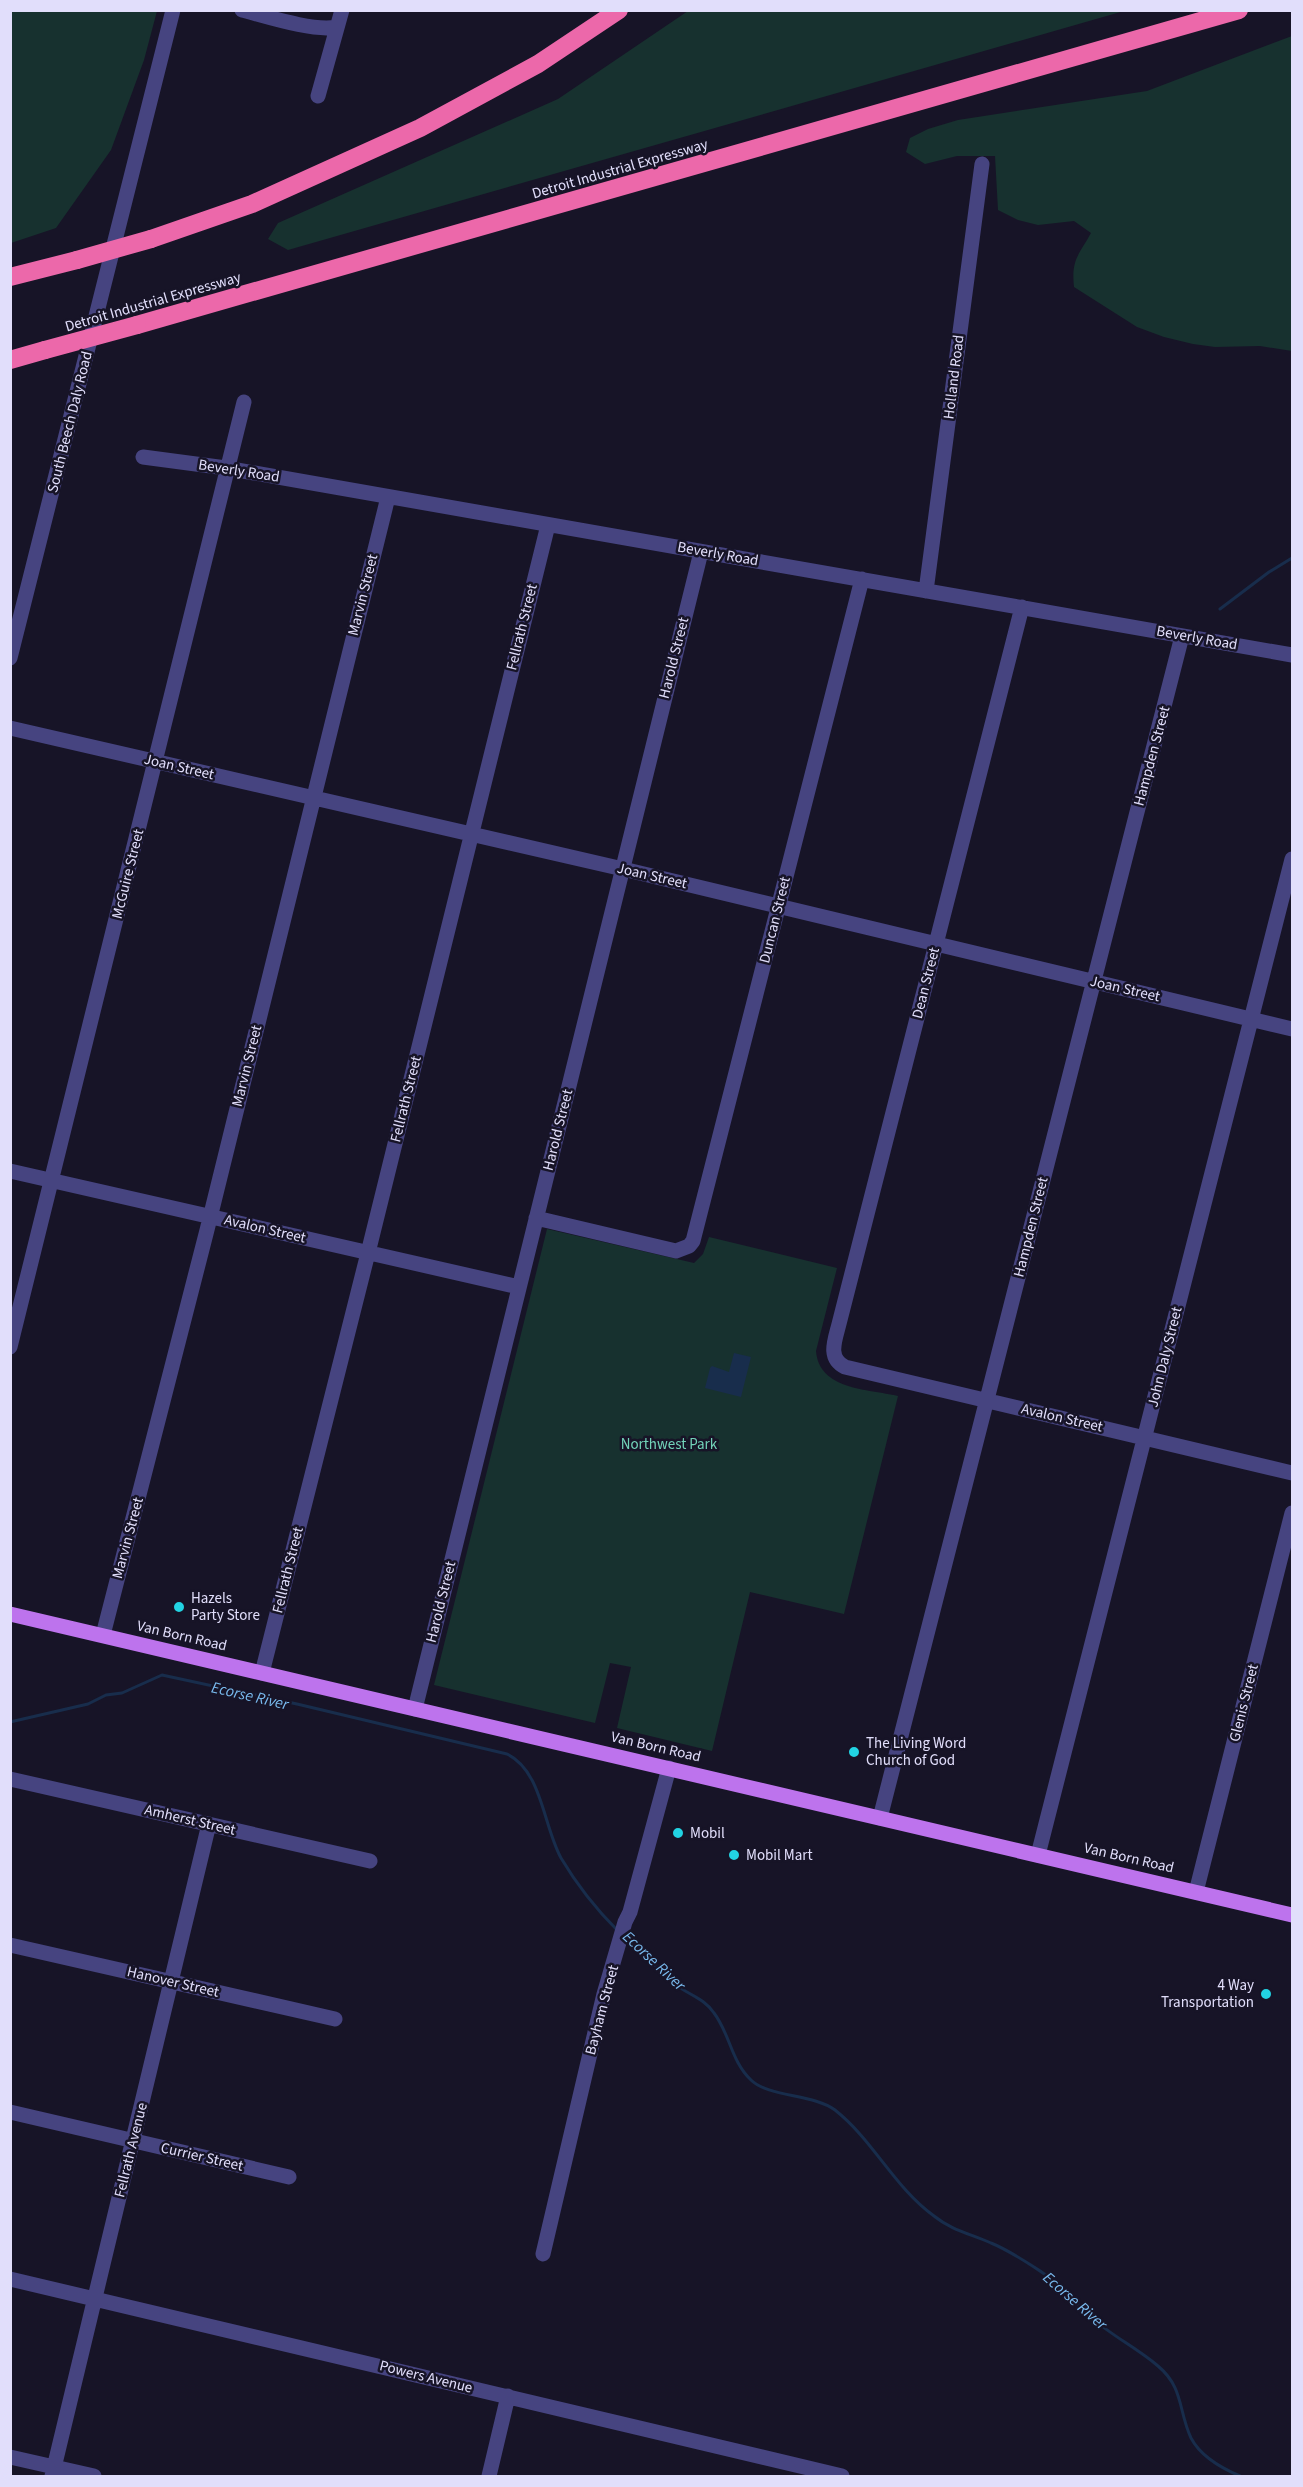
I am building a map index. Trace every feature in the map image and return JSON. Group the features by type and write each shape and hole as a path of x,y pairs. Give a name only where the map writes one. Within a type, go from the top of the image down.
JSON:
{"highway":[{"path":"10,277 151,238 252,204 420,128 538,64 619,10"},
{"name":"Detroit Industrial Expressway","path":"10,360 1239,10"}],"main road":[{"name":"Van Born Road","path":"10,1614 1293,1914"}],"street":[{"name":"South Beech Daly Road","path":"10,658 173,10"},
{"path":"242,10 315,27 329,29 336,27"},
{"path":"318,96 342,10"},
{"name":"Holland Road","path":"926,591 982,164"},
{"name":"McGuire Street","path":"10,1347 244,402"},
{"name":"Beverly Road","path":"143,457 226,468 1293,655"},
{"name":"Marvin Street","path":"103,1635 210,1217 388,497"},
{"name":"Fellrath Street","path":"262,1673 548,525"},
{"name":"Harold Street","path":"415,1709 701,552"},
{"name":"Duncan Street","path":"536,1218 676,1251 689,1246 693,1241 862,579"},
{"name":"Dean Street","path":"835,1359 833,1352 839,1324 1022,608"},
{"name":"Hampden Street","path":"880,1818 1182,636"},
{"name":"Joan Street","path":"10,728 471,833 1293,1029"},
{"name":"John Daly Street","path":"1038,1855 1293,859"},
{"name":"Avalon Street","path":"10,1171 519,1287"},
{"name":"Avalon Street","path":"835,1359 845,1367 1293,1473"},
{"name":"Glenis Street","path":"1196,1892 1293,1513"},
{"name":"Bayham Street","path":"543,2254 604,1994 630,1912 669,1768"},
{"name":"Amherst Street","path":"10,1779 370,1861"},
{"name":"Fellrath Avenue","path":"53,2472 209,1824"},
{"name":"Hanover Street","path":"10,1945 335,2019"},
{"name":"Currier Street","path":"10,2112 289,2177"},
{"name":"Powers Avenue","path":"10,2279 842,2476"},
{"path":"489,2476 508,2396"},
{"path":"10,2457 53,2472 94,2476"}],"green space":[{"path":"10,11 157,11 144,60 111,150 56,228 11,243"},
{"path":"688,11 1124,11 288,250 268,239 278,223 558,99"},
{"path":"1292,36 1292,351 1260,346 1215,347 1193,344 1137,327 1074,287 1075,263 1091,233 1074,221 1038,225 1018,220 998,210 995,156 957,156 925,164 906,152 910,138 928,129 958,120 1147,91"},
{"name":"Northwest Park","path":"547,1229 694,1263 703,1254 709,1237 837,1268 816,1351 819,1364 826,1374 847,1386 898,1396 844,1614 750,1592 712,1751 617,1728 631,1667 610,1663 595,1723 434,1685"}],"water":[{"path":"734,1353 751,1357 741,1397 705,1388 710,1368 712,1366 729,1372"}],"waterway":[{"path":"1220,609 1269,572 1292,558"},
{"name":"Ecorse River","path":"10,1722 88,1704 106,1695 122,1693 162,1675 297,1704 507,1754 519,1762 535,1786 555,1845 567,1868 587,1896 618,1931"},
{"name":"Ecorse River","path":"625,1937 675,1984 710,2008 719,2021 744,2073 751,2080 768,2090 815,2101 835,2110 861,2135 907,2191 934,2216 954,2228 1002,2248 1042,2272 1092,2318 1158,2366 1166,2374 1176,2391 1187,2428 1195,2445 1212,2461 1240,2476"}],"place":[{"name":"Hazels Party Store","path":"179,1607"},
{"name":"The Living Word Church of God","path":"854,1752"},
{"name":"Mobil","path":"678,1833"},
{"name":"Mobil Mart","path":"734,1855"},
{"name":"4 Way Transportation","path":"1266,1994"}]}
